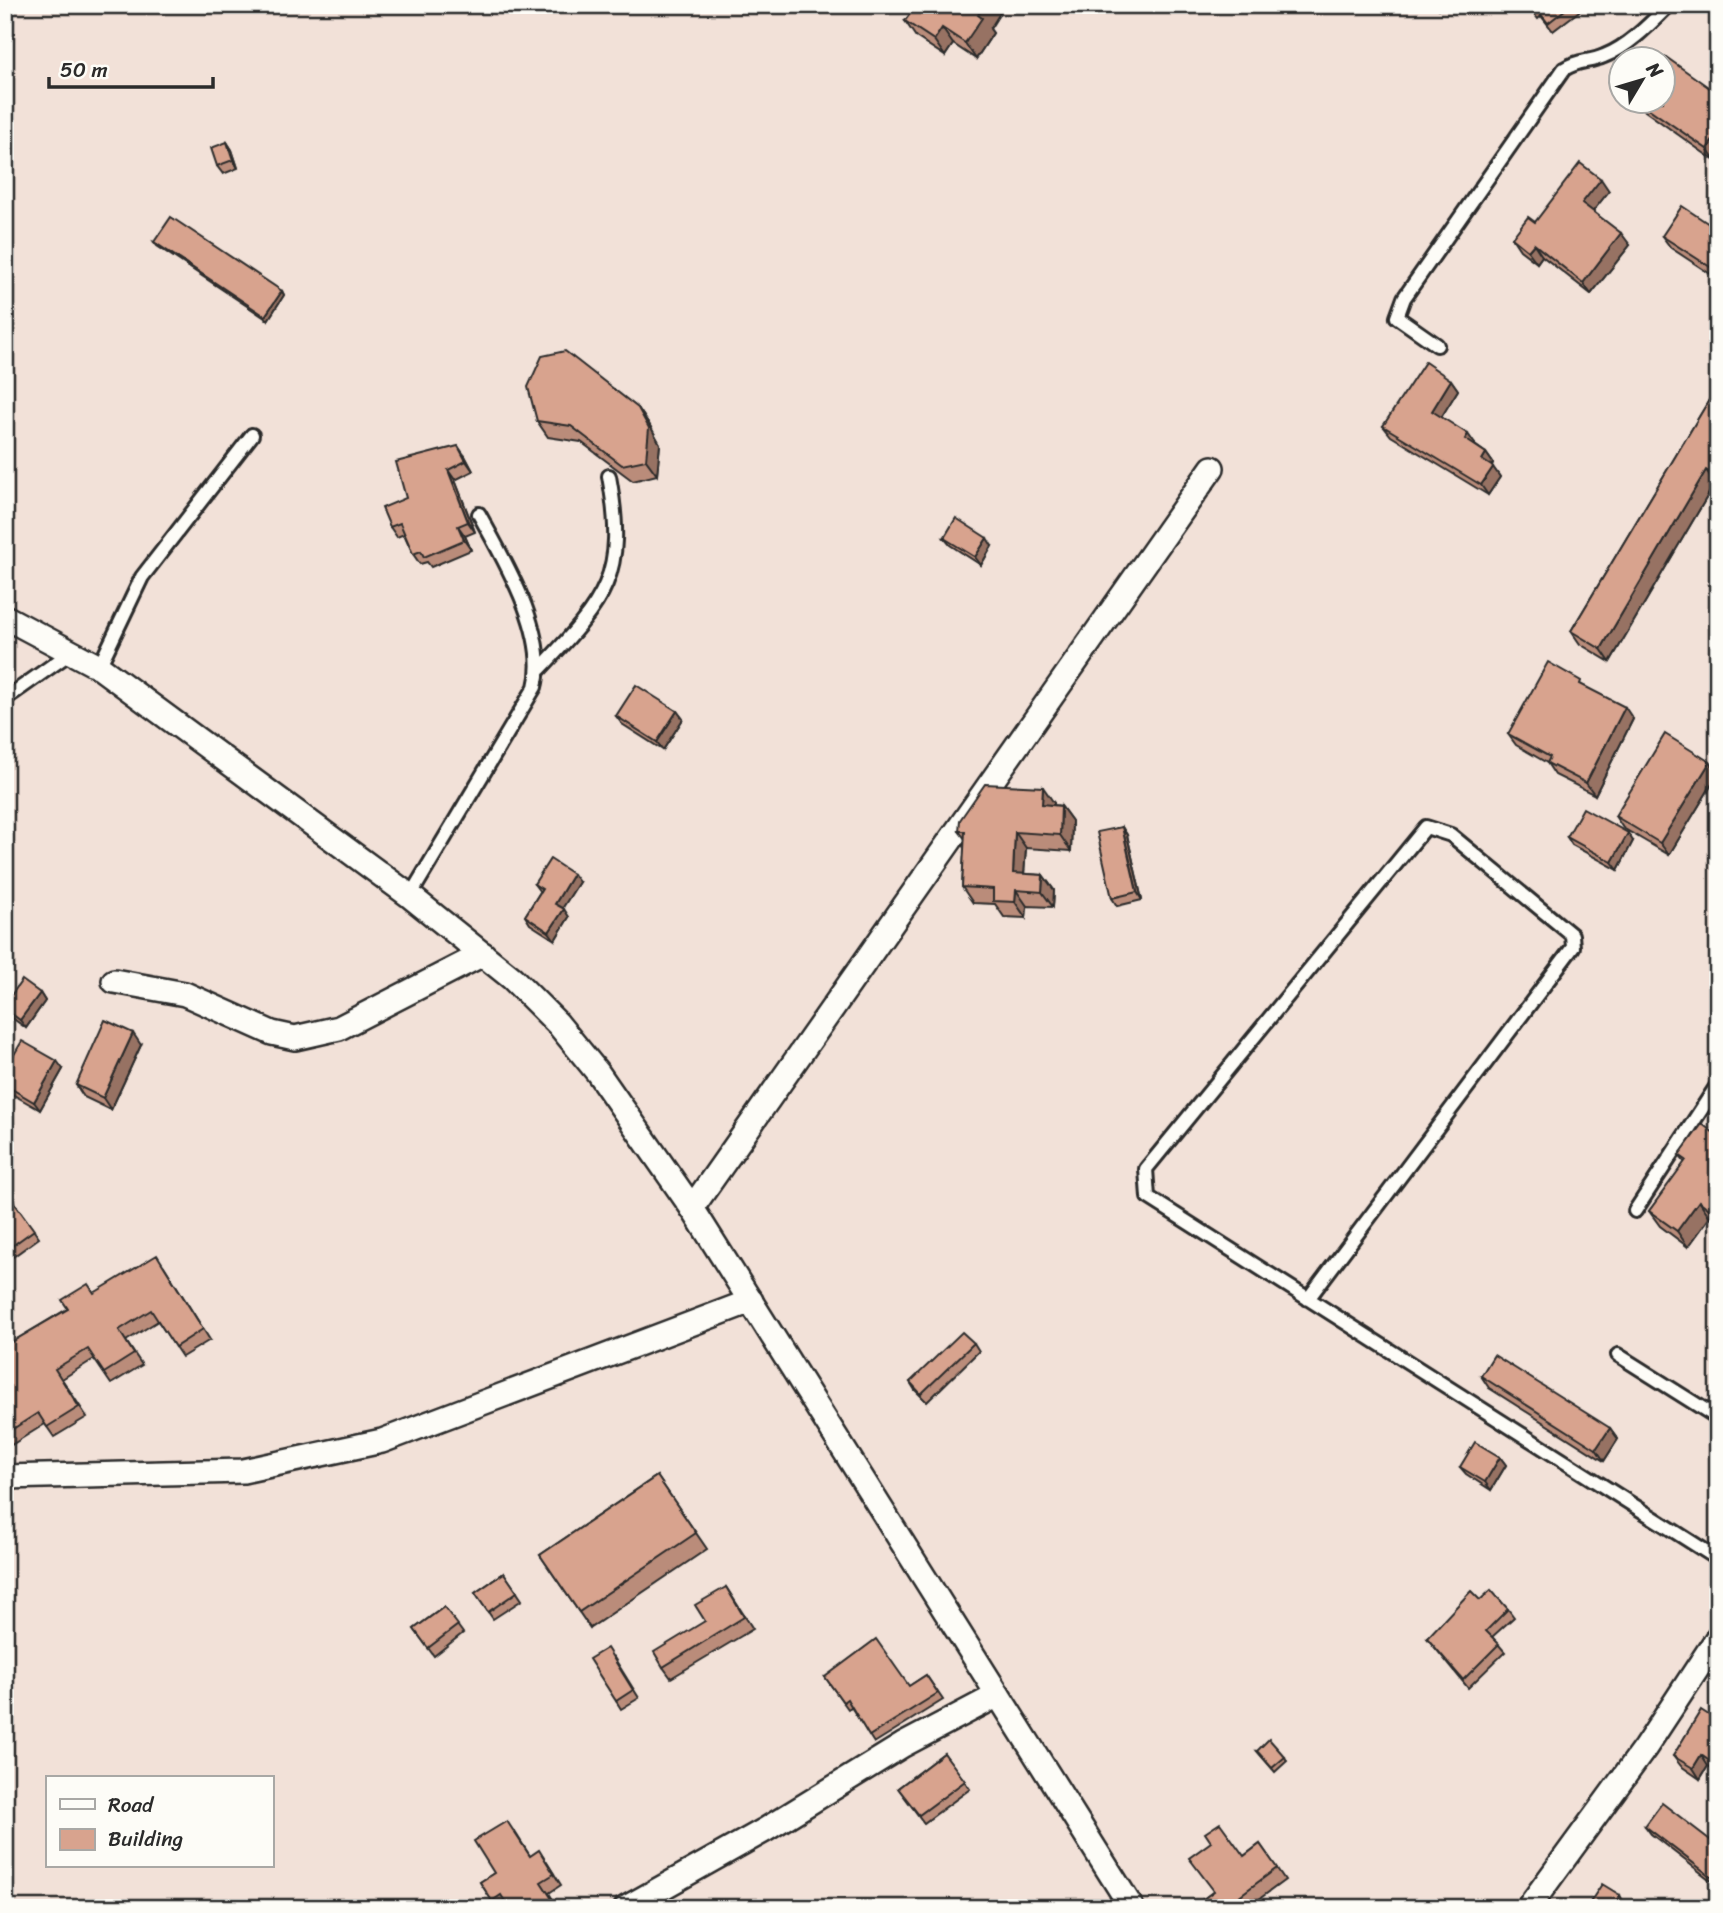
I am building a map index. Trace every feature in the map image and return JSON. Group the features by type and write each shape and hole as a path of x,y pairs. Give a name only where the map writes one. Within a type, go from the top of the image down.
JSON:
{"street":[{"path":"692,1208 1212,468"},
{"path":"5,617 99,667 410,896 484,954 558,1024 598,1073 692,1208 1132,1908"},
{"path":"114,981 185,994 272,1033 295,1038 339,1028 484,954"},
{"path":"5,1477 243,1471 383,1441 751,1301"},
{"path":"1528,1908 1645,1748 1718,1637"},
{"path":"626,1908 765,1830 903,1745 998,1695"}],"lane":[{"path":"1437,345 1397,317 1404,298 1564,69 1579,60 1604,56 1615,50 1669,5"},
{"path":"99,667 142,576 252,435"},
{"path":"410,896 534,687 540,669 584,621 607,585 616,553 615,511 609,476"},
{"path":"480,514 511,572 536,641 540,669"},
{"path":"5,699 70,653"},
{"path":"1308,1299 1573,947 1572,934 1451,835 1426,827 1146,1169 1148,1197 1308,1299 1718,1559"},
{"path":"1635,1211 1718,1084"},
{"path":"1618,1355 1718,1418"}],"building":[{"path":"916,5 984,5 978,15 982,18 965,43 942,28 934,40 905,21"},
{"path":"1528,5 1571,5 1548,23 1536,8 1532,11"},
{"path":"1678,66 1711,89 1718,80 1718,133 1707,149 1659,116 1678,116"},
{"path":"227,142 233,160 217,166 211,148"},
{"path":"1580,163 1601,179 1582,203 1621,233 1583,283 1534,244 1528,251 1512,238 1528,217 1535,222"},
{"path":"1682,206 1718,230 1713,238 1718,241 1718,272 1662,236"},
{"path":"171,217 282,291 265,316 154,242"},
{"path":"565,351 638,408 649,428 646,460 622,465 571,426 537,421 528,387 542,356"},
{"path":"1425,362 1451,380 1432,411 1468,434 1465,439 1486,453 1482,460 1493,467 1481,485 1383,426"},
{"path":"1718,385 1718,477 1706,470 1601,649 1571,631"},
{"path":"458,446 466,461 448,470 468,522 458,526 464,540 424,557 421,551 413,554 400,523 390,527 382,508 406,498 396,462"},
{"path":"956,518 987,538 975,557 944,538"},
{"path":"1548,662 1581,681 1580,684 1625,707 1586,783 1547,763 1550,757 1508,734"},
{"path":"636,685 677,711 657,742 616,716"},
{"path":"1665,734 1710,762 1660,843 1615,816"},
{"path":"985,784 1043,787 1042,804 1061,806 1060,835 1015,832 1013,873 1043,875 1042,892 1016,890 1015,902 993,901 993,889 962,887 965,831 959,831 960,820"},
{"path":"1583,808 1628,833 1612,862 1567,837"},
{"path":"1122,827 1137,892 1112,898 1097,832"},
{"path":"550,859 573,874 555,904 564,909 549,932 525,916 542,889 534,884"},
{"path":"22,980 40,993 20,1020 5,1009 5,1004"},
{"path":"105,1020 133,1033 103,1098 76,1085"},
{"path":"22,1041 57,1061 34,1102 5,1085 5,1070"},
{"path":"1702,1124 1718,1136 1718,1216 1699,1201 1677,1231 1649,1211 1686,1160 1679,1155"},
{"path":"10,1197 34,1230 5,1251 5,1200"},
{"path":"157,1255 203,1329 175,1347 151,1310 119,1330 134,1354 104,1373 88,1349 55,1369 79,1407 47,1427 38,1413 5,1434 5,1346 68,1309 62,1300 88,1284 94,1293"},
{"path":"962,1332 974,1343 921,1394 910,1382"},
{"path":"1494,1355 1610,1428 1596,1449 1481,1376"},
{"path":"1475,1442 1500,1457 1485,1482 1460,1467"},
{"path":"657,1476 696,1533 579,1612 540,1555"},
{"path":"504,1573 517,1592 488,1612 475,1593"},
{"path":"726,1587 744,1617 663,1667 654,1652 705,1621 695,1605"},
{"path":"1491,1590 1508,1609 1486,1631 1499,1644 1463,1680 1427,1638 1471,1591 1480,1600"},
{"path":"444,1607 458,1625 428,1648 414,1629"},
{"path":"876,1639 909,1686 926,1675 938,1693 869,1736 847,1699 843,1702 825,1677"},
{"path":"607,1648 633,1690 616,1701 589,1659"},
{"path":"1701,1710 1718,1721 1718,1767 1701,1755 1693,1768 1673,1756"},
{"path":"1269,1739 1285,1757 1272,1768 1257,1751"},
{"path":"944,1753 965,1781 919,1815 898,1788"},
{"path":"1662,1803 1718,1846 1718,1882 1645,1826"},
{"path":"507,1821 530,1856 539,1850 554,1874 541,1882 558,1908 509,1908 501,1895 492,1901 480,1882 494,1873 474,1841"},
{"path":"1220,1823 1244,1856 1260,1844 1277,1868 1223,1908 1191,1908 1214,1891 1189,1858 1211,1842 1205,1833"},
{"path":"1602,1884 1620,1895 1612,1908 1595,1908 1589,1904"}]}
